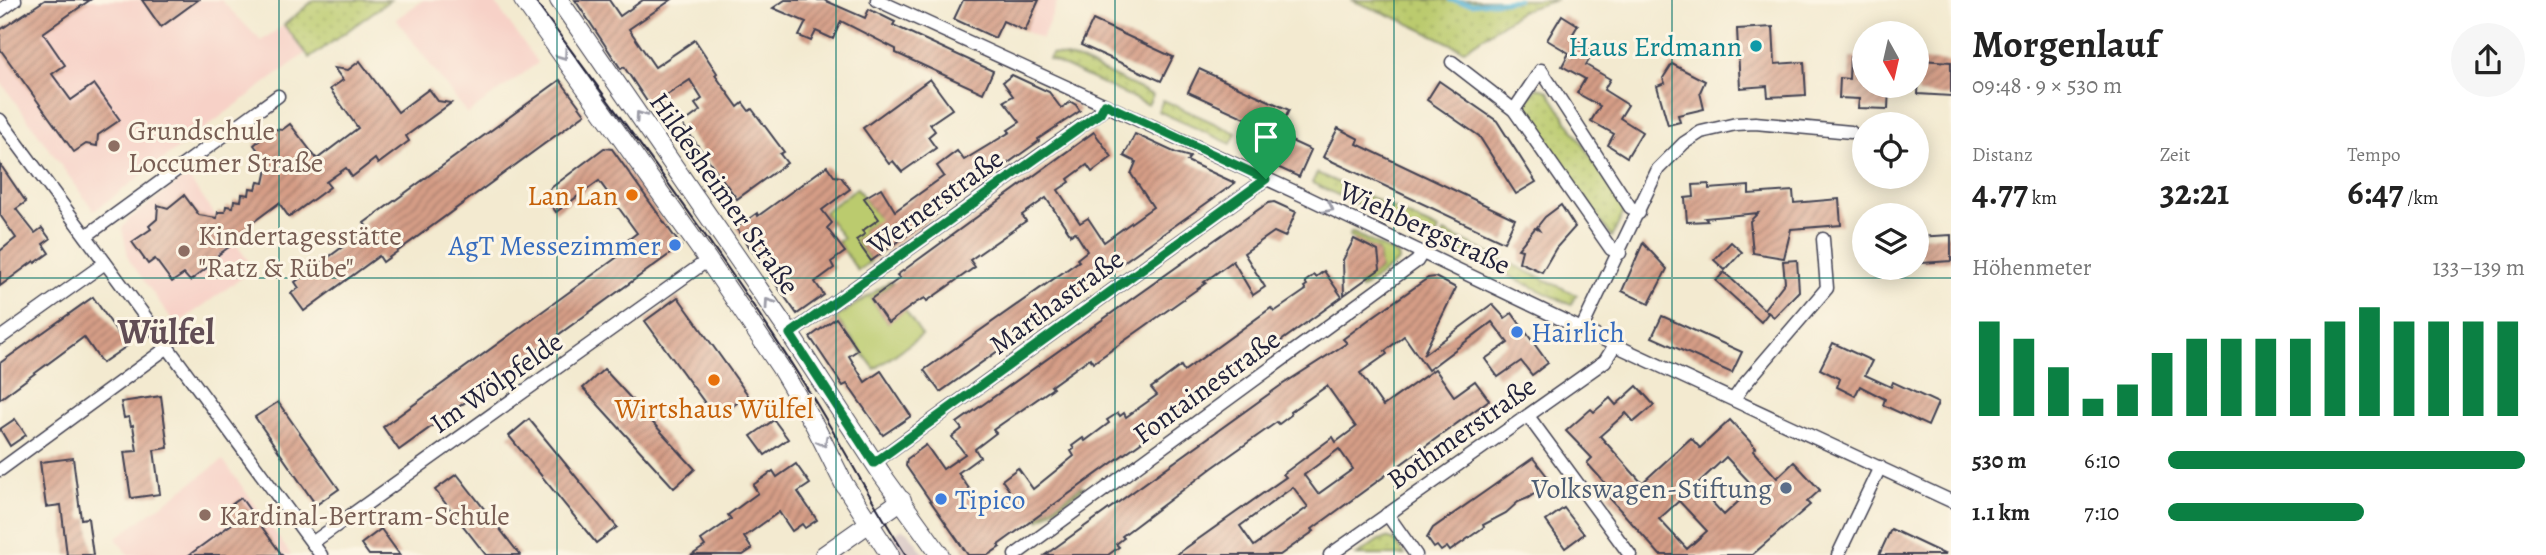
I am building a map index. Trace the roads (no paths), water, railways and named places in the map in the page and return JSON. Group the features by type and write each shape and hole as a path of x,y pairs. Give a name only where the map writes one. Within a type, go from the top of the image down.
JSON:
{"main road":[{"name":"Hildesheimer Straße","path":"523,0 780,367 868,524 890,555"},
{"name":"Hildesheimer Straße","path":"559,0 790,334 874,463 940,555"},
{"path":"824,555 902,500"}],"street":[{"path":"0,11 15,0"},
{"name":"Wiehbergstraße","path":"877,0 1266,179 1951,501"},
{"path":"1452,62 1514,110 1611,249 1620,253"},
{"path":"1514,110 1541,70 1630,207 1639,212"},
{"path":"86,236 278,96"},
{"name":"Wernerstraße","path":"790,334 1100,113 1105,104"},
{"path":"0,120 321,555"},
{"path":"1582,328 1658,169 1684,143 1701,132 1718,127 1755,123 1851,132"},
{"name":"Marthastraße","path":"874,463 1266,179"},
{"path":"1734,399 1827,288 1823,239"},
{"name":"Fontainestraße","path":"1015,555 1418,261 1422,253"},
{"name":"Im Wölpfelde","path":"312,543 708,261"},
{"path":"0,338 106,263"},
{"name":"Bothmerstraße","path":"1330,555 1605,361 1615,345"},
{"path":"0,470 168,347"},
{"path":"1528,416 1630,555"},
{"path":"1838,555 1880,467"},
{"path":"1387,514 1416,555"}],"waterway":[{"path":"1450,0 1472,4 1518,0"}],"tram line":[{"path":"534,0 739,284 816,403 906,555"}],"place":[{"name":"Haus Erdmann","path":"1756,46"},
{"name":"Grundschule Loccumer Straße","path":"114,146"},
{"name":"Lan Lan","path":"632,195"},
{"name":"AgT Messezimmer","path":"675,245"},
{"name":"Kindertagesstätte \"Ratz & Rübe\"","path":"184,251"},
{"name":"Hairlich","path":"1517,332"},
{"name":"Wirtshaus Wülfel","path":"714,380"},
{"name":"Volkswagen-Stiftung","path":"1786,488"},
{"name":"Tipico","path":"941,499"},
{"name":"Kardinal-Bertram-Schule","path":"205,515"}],"district":[{"name":"Wülfel","path":"166,332"}]}
